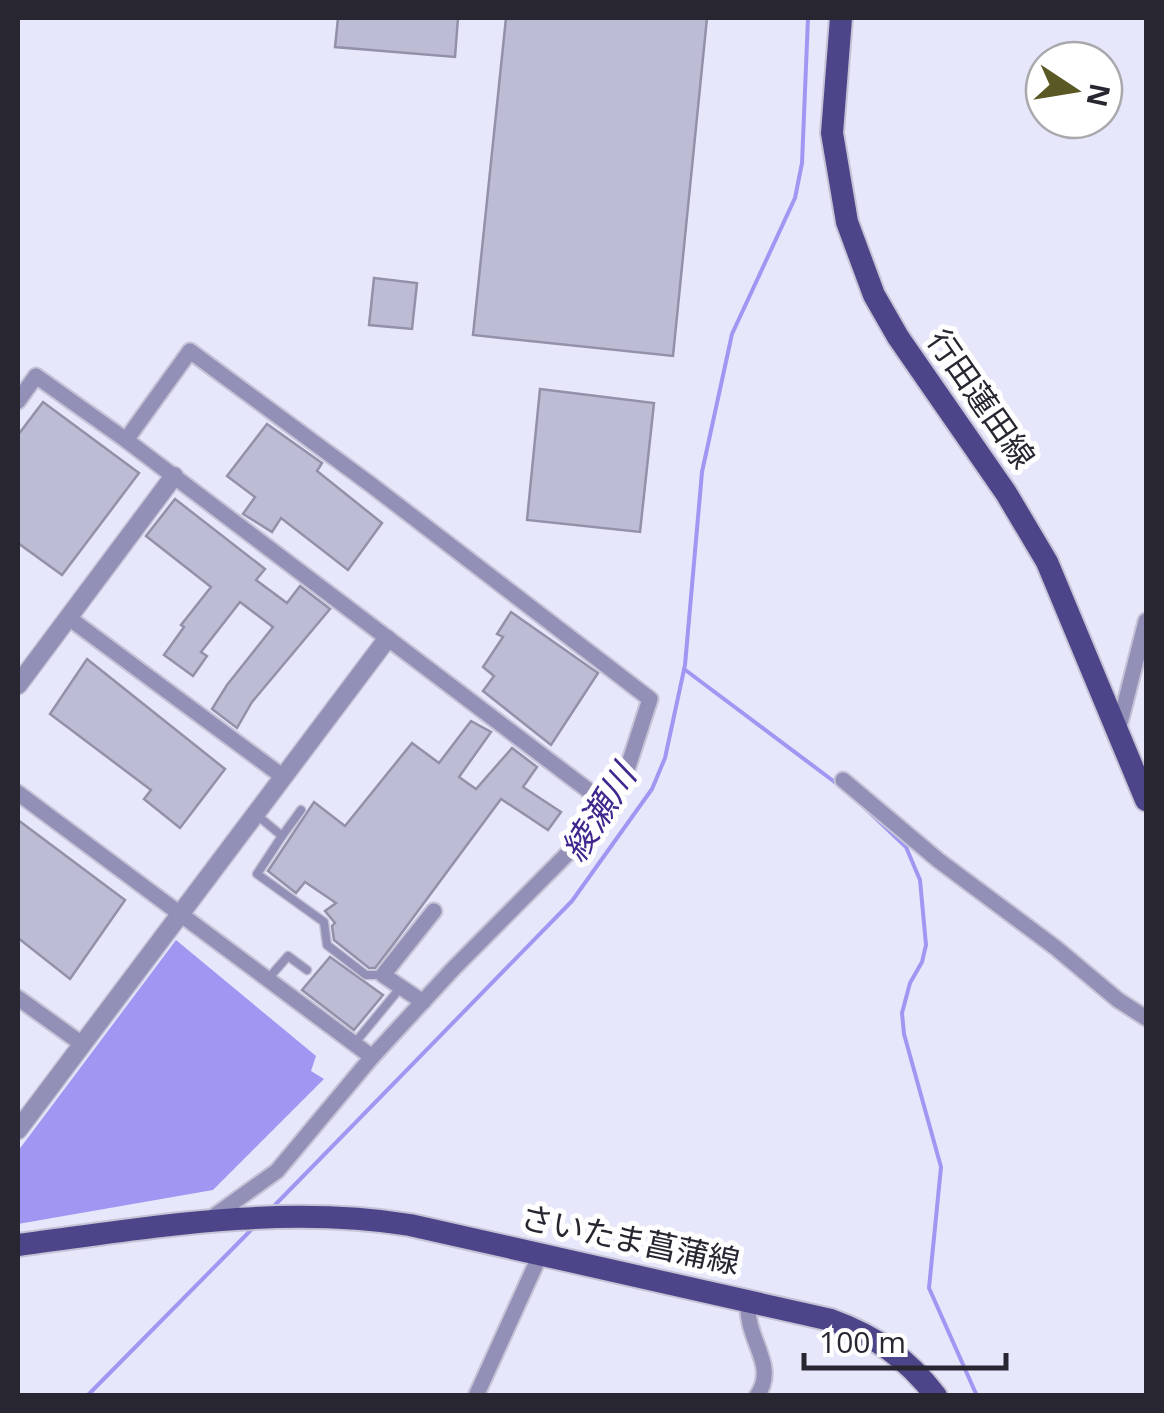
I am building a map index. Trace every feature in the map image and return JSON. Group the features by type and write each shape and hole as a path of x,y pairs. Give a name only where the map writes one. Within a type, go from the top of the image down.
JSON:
{"main road":[{"name":"行田蓮田線","path":"840,18 832,134 847,222 874,294 1047,562 1146,800"},
{"name":"さいたま菖蒲線","path":"217,1219 284,1215 372,1219 748,1299 831,1320 877,1340 920,1375 936,1396"},
{"path":"18,1246 217,1219"}],"street":[{"path":"126,440 190,352 370,484 650,699 638,742 610,806 597,824 372,1057 277,1171 217,1219"},
{"path":"18,400 36,376 610,806"},
{"path":"18,685 174,476"},
{"path":"69,618 282,776"},
{"path":"1118,731 1146,621"},
{"path":"18,1130 386,640"},
{"path":"843,780 938,860 1146,1018"},
{"path":"18,793 372,1057"},
{"path":"423,1002 383,975 434,911"},
{"path":"18,998 82,1044"},
{"path":"476,1396 541,1253"},
{"path":"748,1299 746,1318 767,1372 757,1396"}],"lane":[{"path":"301,810 256,874 324,922 326,945 366,974 383,975"},
{"path":"254,814 282,836"},
{"path":"267,980 288,956 307,970"},
{"path":"354,1044 400,987"}],"shaded area":[{"path":"176,940 316,1056 311,1071 324,1079 213,1190 18,1224 18,1151"}],"building":[{"path":"338,18 458,18 455,57 335,47"},
{"path":"506,18 707,18 673,356 473,335"},
{"path":"374,278 417,283 412,329 369,325"},
{"path":"540,389 654,403 640,532 527,520"},
{"path":"43,402 139,473 62,575 18,543 18,435"},
{"path":"267,424 322,463 317,471 382,523 348,570 281,518 272,532 243,514 255,497 227,476"},
{"path":"175,499 265,569 256,580 287,603 300,586 330,609 252,702 237,728 212,709 273,627 240,602 201,652 207,656 193,676 164,655 184,627 181,625 211,587 146,536"},
{"path":"511,612 598,673 551,745 483,691 494,676 483,667 503,637 497,634"},
{"path":"87,659 225,769 180,828 144,799 151,790 50,714"},
{"path":"471,721 491,732 459,777 476,789 512,748 537,767 523,787 561,812 548,830 501,799 375,968 369,968 334,940 335,923 325,911 336,903 305,882 296,893 268,871 314,802 345,826 412,743 439,763"},
{"path":"18,820 125,900 70,979 18,938"},
{"path":"330,957 383,995 354,1030 302,990"}],"waterway":[{"name":"綾瀬川","path":"273,1207 572,901 652,789 665,758 685,665 702,472 732,334 795,198 802,163 808,18"},
{"path":"684,669 840,786"},
{"path":"866,809 906,847 920,880 926,945 902,1013 904,1034 941,1167 929,1288 977,1396"},
{"name":"綾瀬川","path":"87,1396 253,1228"}]}
